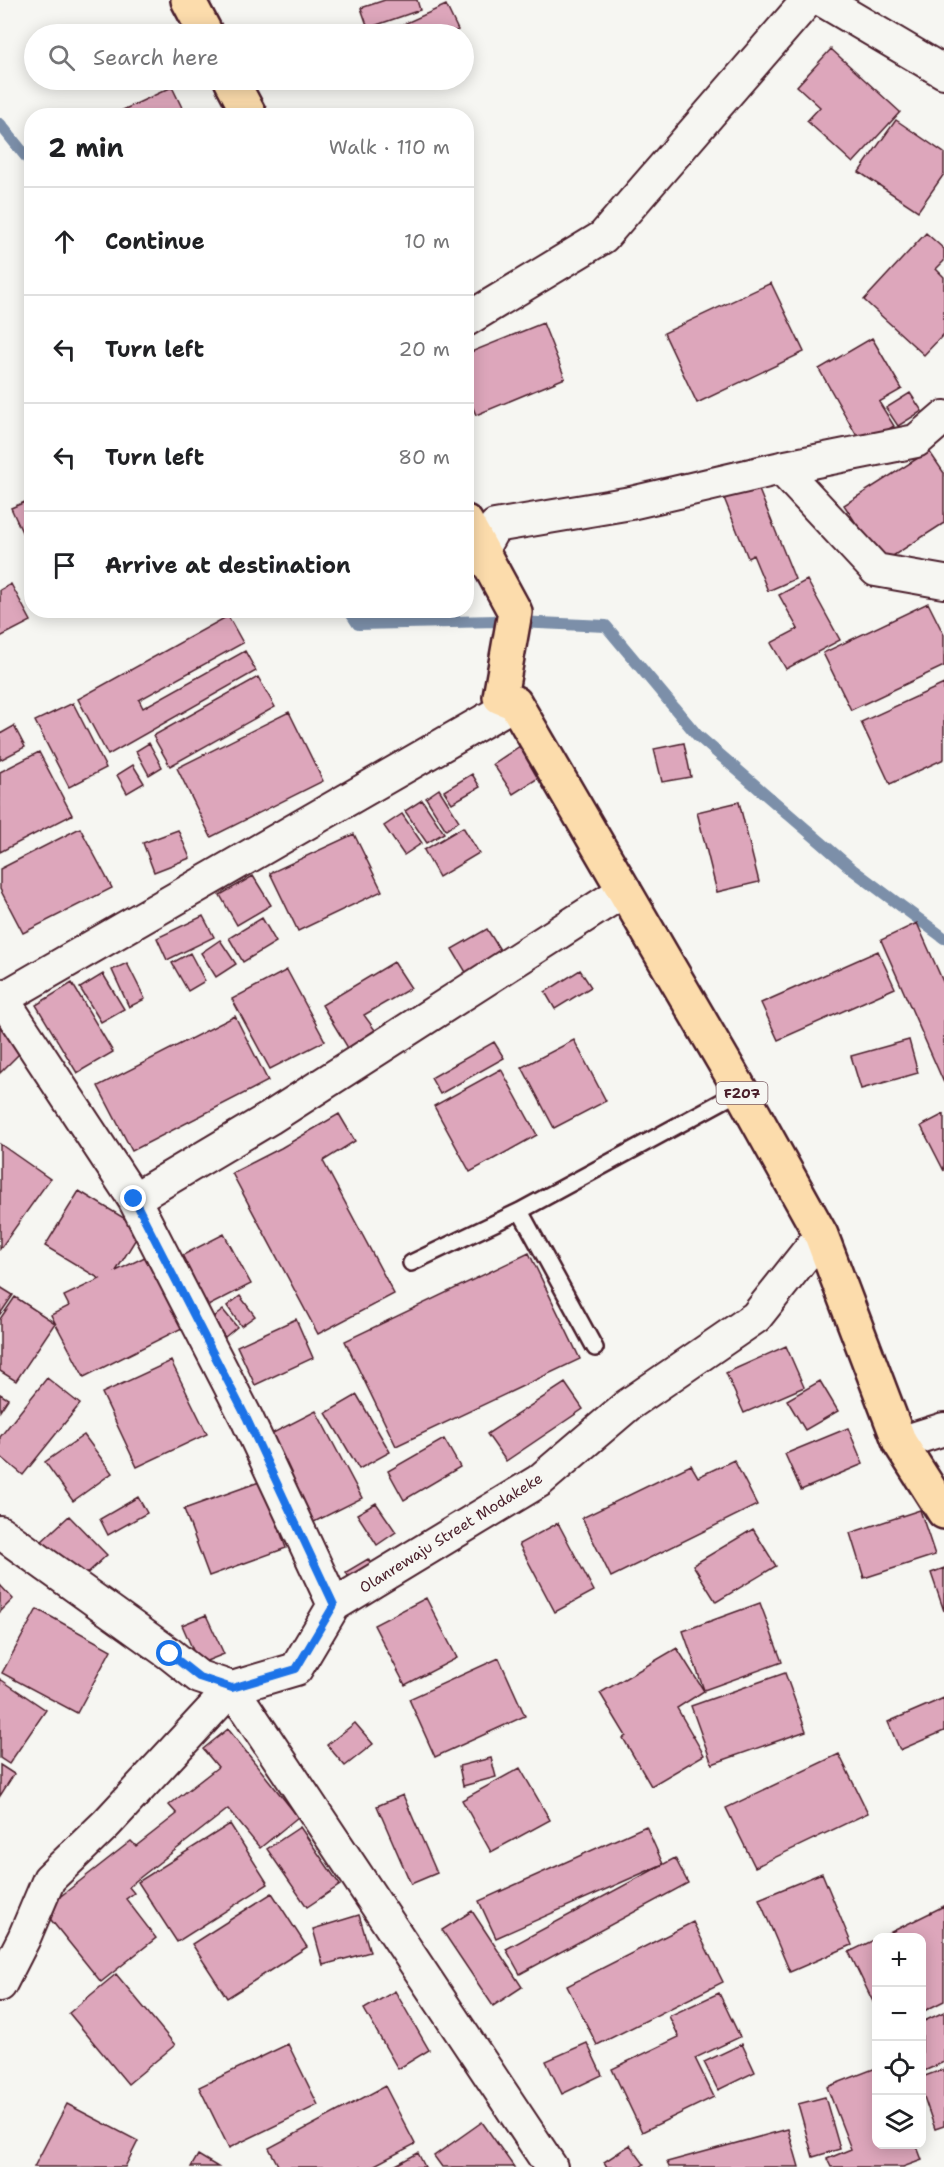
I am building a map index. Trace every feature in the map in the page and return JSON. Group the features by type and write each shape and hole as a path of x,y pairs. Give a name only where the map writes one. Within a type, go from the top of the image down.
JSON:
{"main road":[{"path":"188,0 201,24"},
{"path":"236,90 246,108"},
{"path":"474,536 515,612 507,700"},
{"name":"F207","path":"507,700 624,890 741,1091 821,1235 900,1443 944,1512"}],"street":[{"path":"474,315 603,237 808,0"},
{"path":"822,0 944,72"},
{"path":"482,551 495,526 631,503 781,468 916,441 944,417"},
{"path":"781,468 876,570 944,582"},
{"path":"334,1605 247,1419 134,1199 1,997 507,700"},
{"path":"134,1199 270,1118 624,890"},
{"name":"Olanrewaju Street Modakeke","path":"232,1688 296,1669 334,1605 539,1481 628,1406 756,1317 821,1235"},
{"path":"900,1443 944,1429"},
{"path":"0,1532 199,1677 232,1688 551,2167"},
{"path":"0,1984 24,1938 49,1879 106,1824 232,1688"}],"lane":[{"path":"411,1263 520,1211 741,1091"},
{"path":"520,1211 595,1348"}],"building":[{"path":"385,0 417,0 420,10 380,24 367,24 361,8"},
{"path":"446,5 455,24 404,24"},
{"path":"831,49 900,112 853,163 807,121 820,107 797,86"},
{"path":"166,90 173,90 182,108 127,108"},
{"path":"896,120 944,153 944,174 918,211 859,172"},
{"path":"926,233 944,249 944,261 936,269 944,277 944,334 924,355 864,300"},
{"path":"771,283 804,352 697,403 664,333"},
{"path":"543,323 565,378 476,415 474,410 474,351"},
{"path":"872,338 902,389 879,402 894,426 862,445 819,369"},
{"path":"910,393 922,411 898,426 886,408"},
{"path":"929,451 944,473 944,523 882,563 844,505"},
{"path":"757,485 795,579 768,591 753,555 748,558 724,498"},
{"path":"24,502 24,536 11,508"},
{"path":"807,580 840,640 786,669 771,643 798,629 779,595"},
{"path":"11,584 24,608 24,618 29,618 31,621 0,637 0,590"},
{"path":"928,603 944,635 944,666 851,710 823,653"},
{"path":"224,618 229,618 243,643 139,700 143,708 245,651 256,671 108,755 78,699"},
{"path":"258,677 275,707 170,766 153,736"},
{"path":"944,684 944,759 890,784 861,722"},
{"path":"73,703 106,768 69,787 35,721"},
{"path":"289,712 323,781 211,837 177,768"},
{"path":"14,726 25,747 0,760 0,734"},
{"path":"149,743 162,767 149,775 136,751"},
{"path":"684,743 691,777 662,782 654,749"},
{"path":"520,746 540,777 513,794 493,764"},
{"path":"39,752 72,815 0,852 0,772"},
{"path":"133,765 144,783 127,793 117,775"},
{"path":"472,774 480,787 452,803 444,791"},
{"path":"439,789 459,821 446,830 426,798"},
{"path":"422,800 444,833 427,843 405,811"},
{"path":"739,802 759,882 717,892 697,812"},
{"path":"402,814 422,843 404,855 384,826"},
{"path":"463,827 479,853 439,877 424,850"},
{"path":"80,828 112,888 23,933 0,889 0,869"},
{"path":"178,830 190,858 154,872 143,843"},
{"path":"354,834 382,891 298,931 270,873"},
{"path":"253,876 271,905 237,925 220,895"},
{"path":"203,916 214,937 167,960 157,938"},
{"path":"262,918 276,942 243,962 229,938"},
{"path":"917,923 944,984 944,1083 881,940"},
{"path":"487,929 502,953 467,974 452,949"},
{"path":"220,940 236,964 216,977 201,953"},
{"path":"878,951 895,988 778,1040 761,1003"},
{"path":"190,953 205,981 188,991 172,963"},
{"path":"394,962 411,988 364,1015 375,1030 348,1048 322,1005"},
{"path":"127,963 145,999 129,1007 112,970"},
{"path":"287,970 325,1041 270,1069 232,999"},
{"path":"580,970 591,987 555,1009 545,992"},
{"path":"103,974 124,1009 101,1022 80,988"},
{"path":"72,983 113,1052 77,1073 36,1005"},
{"path":"235,1016 268,1081 132,1151 98,1086"},
{"path":"0,1027 23,1050 0,1073"},
{"path":"574,1040 606,1101 554,1128 522,1067"},
{"path":"909,1040 918,1073 861,1089 851,1056"},
{"path":"494,1042 504,1058 440,1094 431,1078"},
{"path":"501,1069 537,1135 470,1172 434,1106"},
{"path":"339,1114 355,1141 323,1161 394,1294 318,1334 232,1173"},
{"path":"944,1114 944,1171 921,1126"},
{"path":"0,1144 50,1179 0,1249"},
{"path":"79,1191 142,1229 116,1271 151,1254 188,1325 84,1377 51,1315 69,1306 64,1296 100,1279 45,1246"},
{"path":"224,1234 251,1284 208,1306 181,1256"},
{"path":"529,1253 580,1359 396,1446 345,1341"},
{"path":"0,1287 13,1295 0,1314"},
{"path":"240,1296 255,1316 241,1326 227,1306"},
{"path":"15,1297 55,1323 16,1381 0,1371 0,1319"},
{"path":"223,1310 237,1327 225,1337 210,1320"},
{"path":"296,1319 313,1358 255,1385 237,1346"},
{"path":"786,1346 804,1387 744,1413 726,1373"},
{"path":"171,1361 207,1434 137,1467 102,1393"},
{"path":"47,1378 80,1404 23,1475 0,1456 0,1437"},
{"path":"820,1381 838,1411 805,1430 787,1400"},
{"path":"565,1383 583,1409 506,1461 487,1434"},
{"path":"0,1394 8,1399 0,1411"},
{"path":"357,1395 390,1452 359,1469 326,1413"},
{"path":"316,1411 362,1498 310,1524 265,1437"},
{"path":"848,1428 863,1464 801,1490 785,1454"},
{"path":"84,1435 112,1473 73,1501 45,1462"},
{"path":"444,1439 460,1467 404,1500 388,1471"},
{"path":"734,1460 757,1505 611,1577 582,1518 691,1465 698,1477"},
{"path":"262,1481 286,1548 209,1576 184,1509"},
{"path":"138,1497 147,1513 108,1535 100,1519"},
{"path":"376,1503 396,1532 377,1545 357,1514"},
{"path":"920,1510 935,1555 864,1578 850,1533"},
{"path":"69,1516 107,1555 78,1582 41,1542"},
{"path":"558,1523 594,1591 555,1612 519,1544"},
{"path":"753,1529 776,1566 716,1602 693,1565"},
{"path":"368,1559 376,1571 353,1585 346,1572"},
{"path":"944,1568 944,1611 931,1573"},
{"path":"0,1585 13,1599 0,1612"},
{"path":"426,1598 457,1658 405,1685 374,1625"},
{"path":"760,1603 782,1662 704,1690 683,1631"},
{"path":"37,1609 111,1650 77,1713 2,1673"},
{"path":"206,1615 224,1654 199,1664 182,1625"},
{"path":"677,1648 704,1691 677,1708 704,1755 651,1786 623,1738 626,1736 600,1693"},
{"path":"499,1658 525,1716 435,1757 409,1699"},
{"path":"785,1673 806,1731 712,1764 691,1706"},
{"path":"0,1679 46,1710 9,1764 0,1758"},
{"path":"944,1698 944,1731 900,1750 888,1722"},
{"path":"355,1723 373,1744 345,1766 327,1745"},
{"path":"228,1729 298,1817 260,1848 228,1809 133,1883 129,1887 134,1893 126,1899 156,1938 101,1982 43,1910 131,1841 136,1846 177,1814 169,1805 218,1767 203,1749"},
{"path":"839,1754 868,1813 755,1867 726,1808"},
{"path":"491,1758 496,1777 463,1786 459,1766"},
{"path":"0,1765 14,1774 0,1796"},
{"path":"520,1768 550,1820 491,1852 462,1800"},
{"path":"403,1795 437,1873 411,1884 377,1806"},
{"path":"230,1824 268,1884 177,1942 138,1882"},
{"path":"646,1826 663,1864 496,1938 479,1901"},
{"path":"300,1827 340,1885 307,1907 267,1849"},
{"path":"675,1858 688,1883 520,1974 506,1949"},
{"path":"822,1873 852,1945 790,1972 759,1899"},
{"path":"272,1893 307,1947 227,1998 192,1944"},
{"path":"944,1906 944,2001 926,2010 926,1933 889,1933"},
{"path":"472,1911 522,1987 493,2006 442,1930"},
{"path":"359,1915 370,1952 323,1965 313,1929"},
{"path":"693,1922 723,1982 597,2045 567,1986"},
{"path":"872,1941 872,2000 849,1952"},
{"path":"116,1974 175,2045 128,2084 69,2013"},
{"path":"395,1991 429,2050 398,2069 364,2009"},
{"path":"719,1993 740,2037 695,2058 714,2097 642,2132 612,2069 679,2037 669,2016"},
{"path":"944,2012 944,2062 926,2070 926,2041 926,2020"},
{"path":"587,2043 602,2075 562,2094 546,2061"},
{"path":"288,2044 318,2105 229,2148 199,2087"},
{"path":"742,2044 755,2072 718,2090 704,2062"},
{"path":"944,2069 944,2126 935,2129 926,2103 926,2076"},
{"path":"872,2070 872,2149 918,2149 922,2160 903,2167 831,2167 827,2159 851,2149 827,2087"},
{"path":"385,2086 415,2144 371,2167 279,2167 269,2148"},
{"path":"825,2097 840,2149 813,2157 798,2104"},
{"path":"67,2104 138,2141 125,2167 34,2167"},
{"path":"482,2122 514,2167 442,2167 434,2156"},
{"path":"788,2129 799,2167 669,2167 667,2162"},
{"path":"630,2145 644,2164 640,2167 607,2167 604,2162"},
{"path":"418,2153 425,2167 392,2167"},
{"path":"198,2155 218,2167 191,2167"}],"waterway":[{"path":"0,124 24,154"},
{"path":"354,618 358,624 498,621 606,626 697,735 853,870 944,938"}],"route":[{"path":"134,1199 247,1419 334,1605 296,1669 232,1688 199,1677 170,1654"}]}
